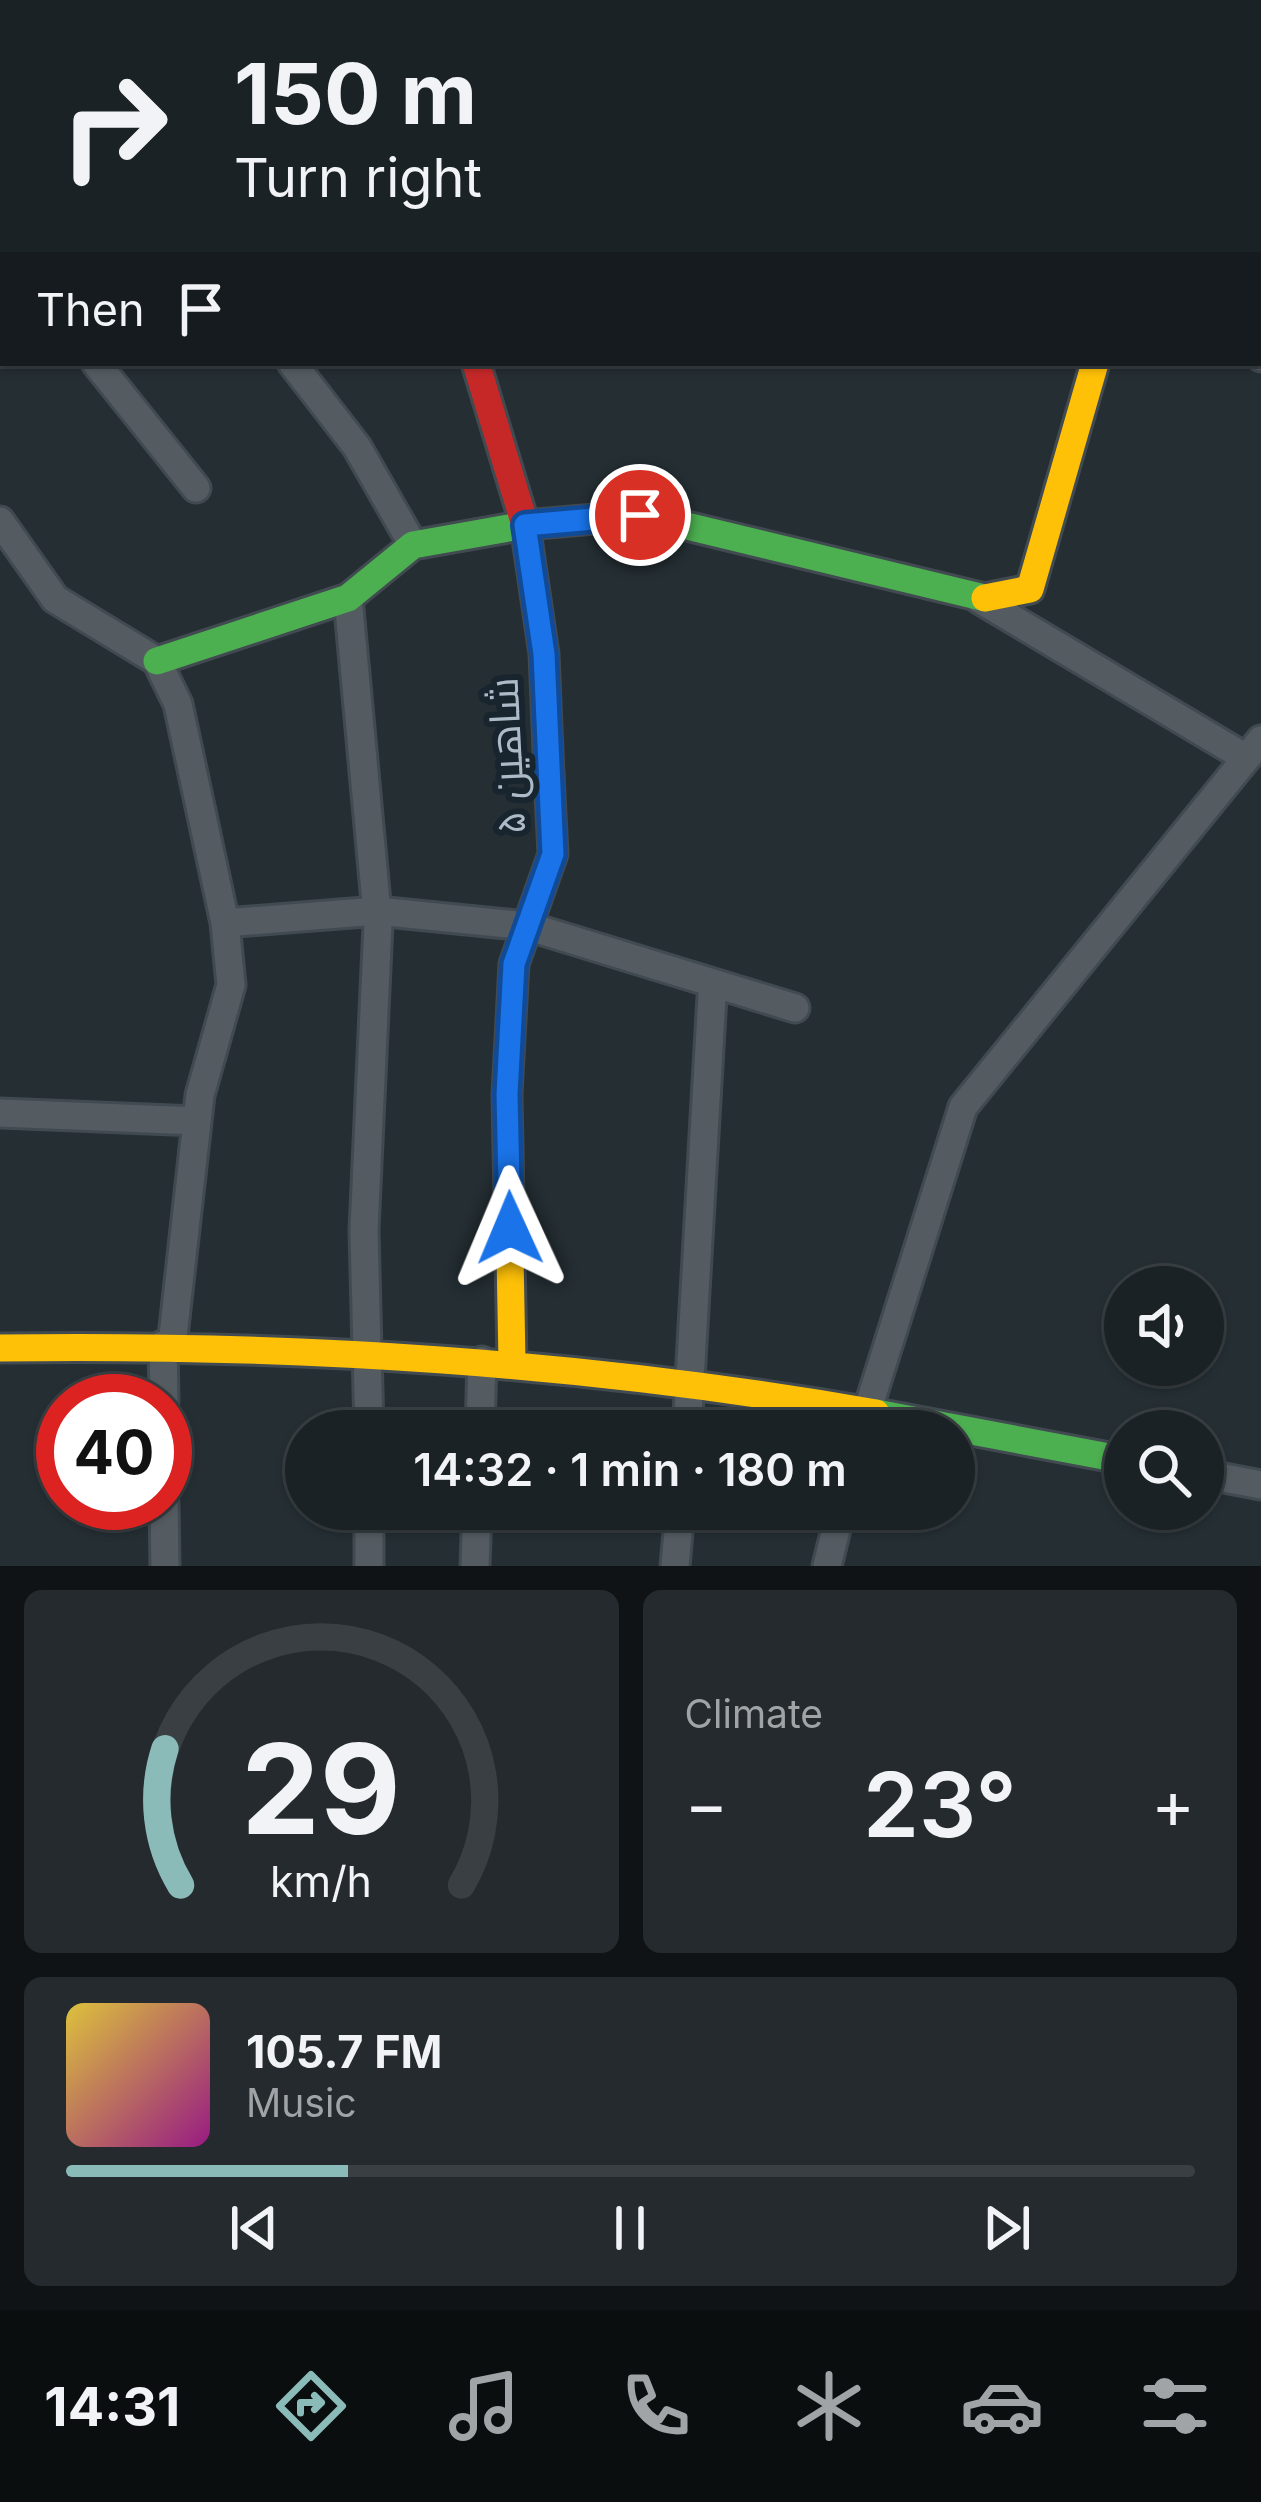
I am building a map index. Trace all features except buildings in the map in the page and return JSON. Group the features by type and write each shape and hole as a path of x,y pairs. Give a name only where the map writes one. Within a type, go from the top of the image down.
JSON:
{"street":[{"path":"98,366 196,488"},
{"path":"294,366 357,447 413,545"},
{"name":"شاهین ۵","path":"477,366 525,525 544,654 553,854 514,964 507,1094 512,1362"},
{"path":"979,599 1030,589 1094,366"},
{"path":"157,662 348,598 413,545 525,525 640,515 979,599 1254,749 963,1107 867,1410"},
{"path":"0,521 55,599 157,662 178,704 225,923 231,985 197,1121 165,1374"},
{"path":"348,598 377,911 364,1230 369,1410"},
{"path":"225,923 377,911 527,926 795,1009"},
{"path":"689,1410 712,996"},
{"path":"0,1113 197,1121"},
{"path":"0,1348 167,1345 512,1362 691,1387 807,1410"},
{"path":"481,1410 482,1360"},
{"path":"975,1438 1104,1457"},
{"path":"1224,1478 1261,1485"},
{"path":"164,1530 165,1566"},
{"path":"369,1530 370,1566"},
{"path":"475,1566 476,1530"},
{"path":"675,1566 678,1530"},
{"path":"827,1566 836,1530"}],"traffic: fast":[{"path":"157,661 348,598 413,545 525,525 641,515 985,598"},
{"path":"975,1432 1104,1456"}],"traffic: slow":[{"path":"985,598 1030,589 1094,366"},
{"path":"512,1362 507,1094 514,964 553,854 549,775"},
{"path":"0,1348 221,1349 440,1360 658,1381 858,1410"}],"traffic: jam":[{"path":"477,366 525,525 544,654 549,775"}],"route":[{"path":"510,1228 507,1094 514,964 553,854 544,654 525,525 640,515"}]}
